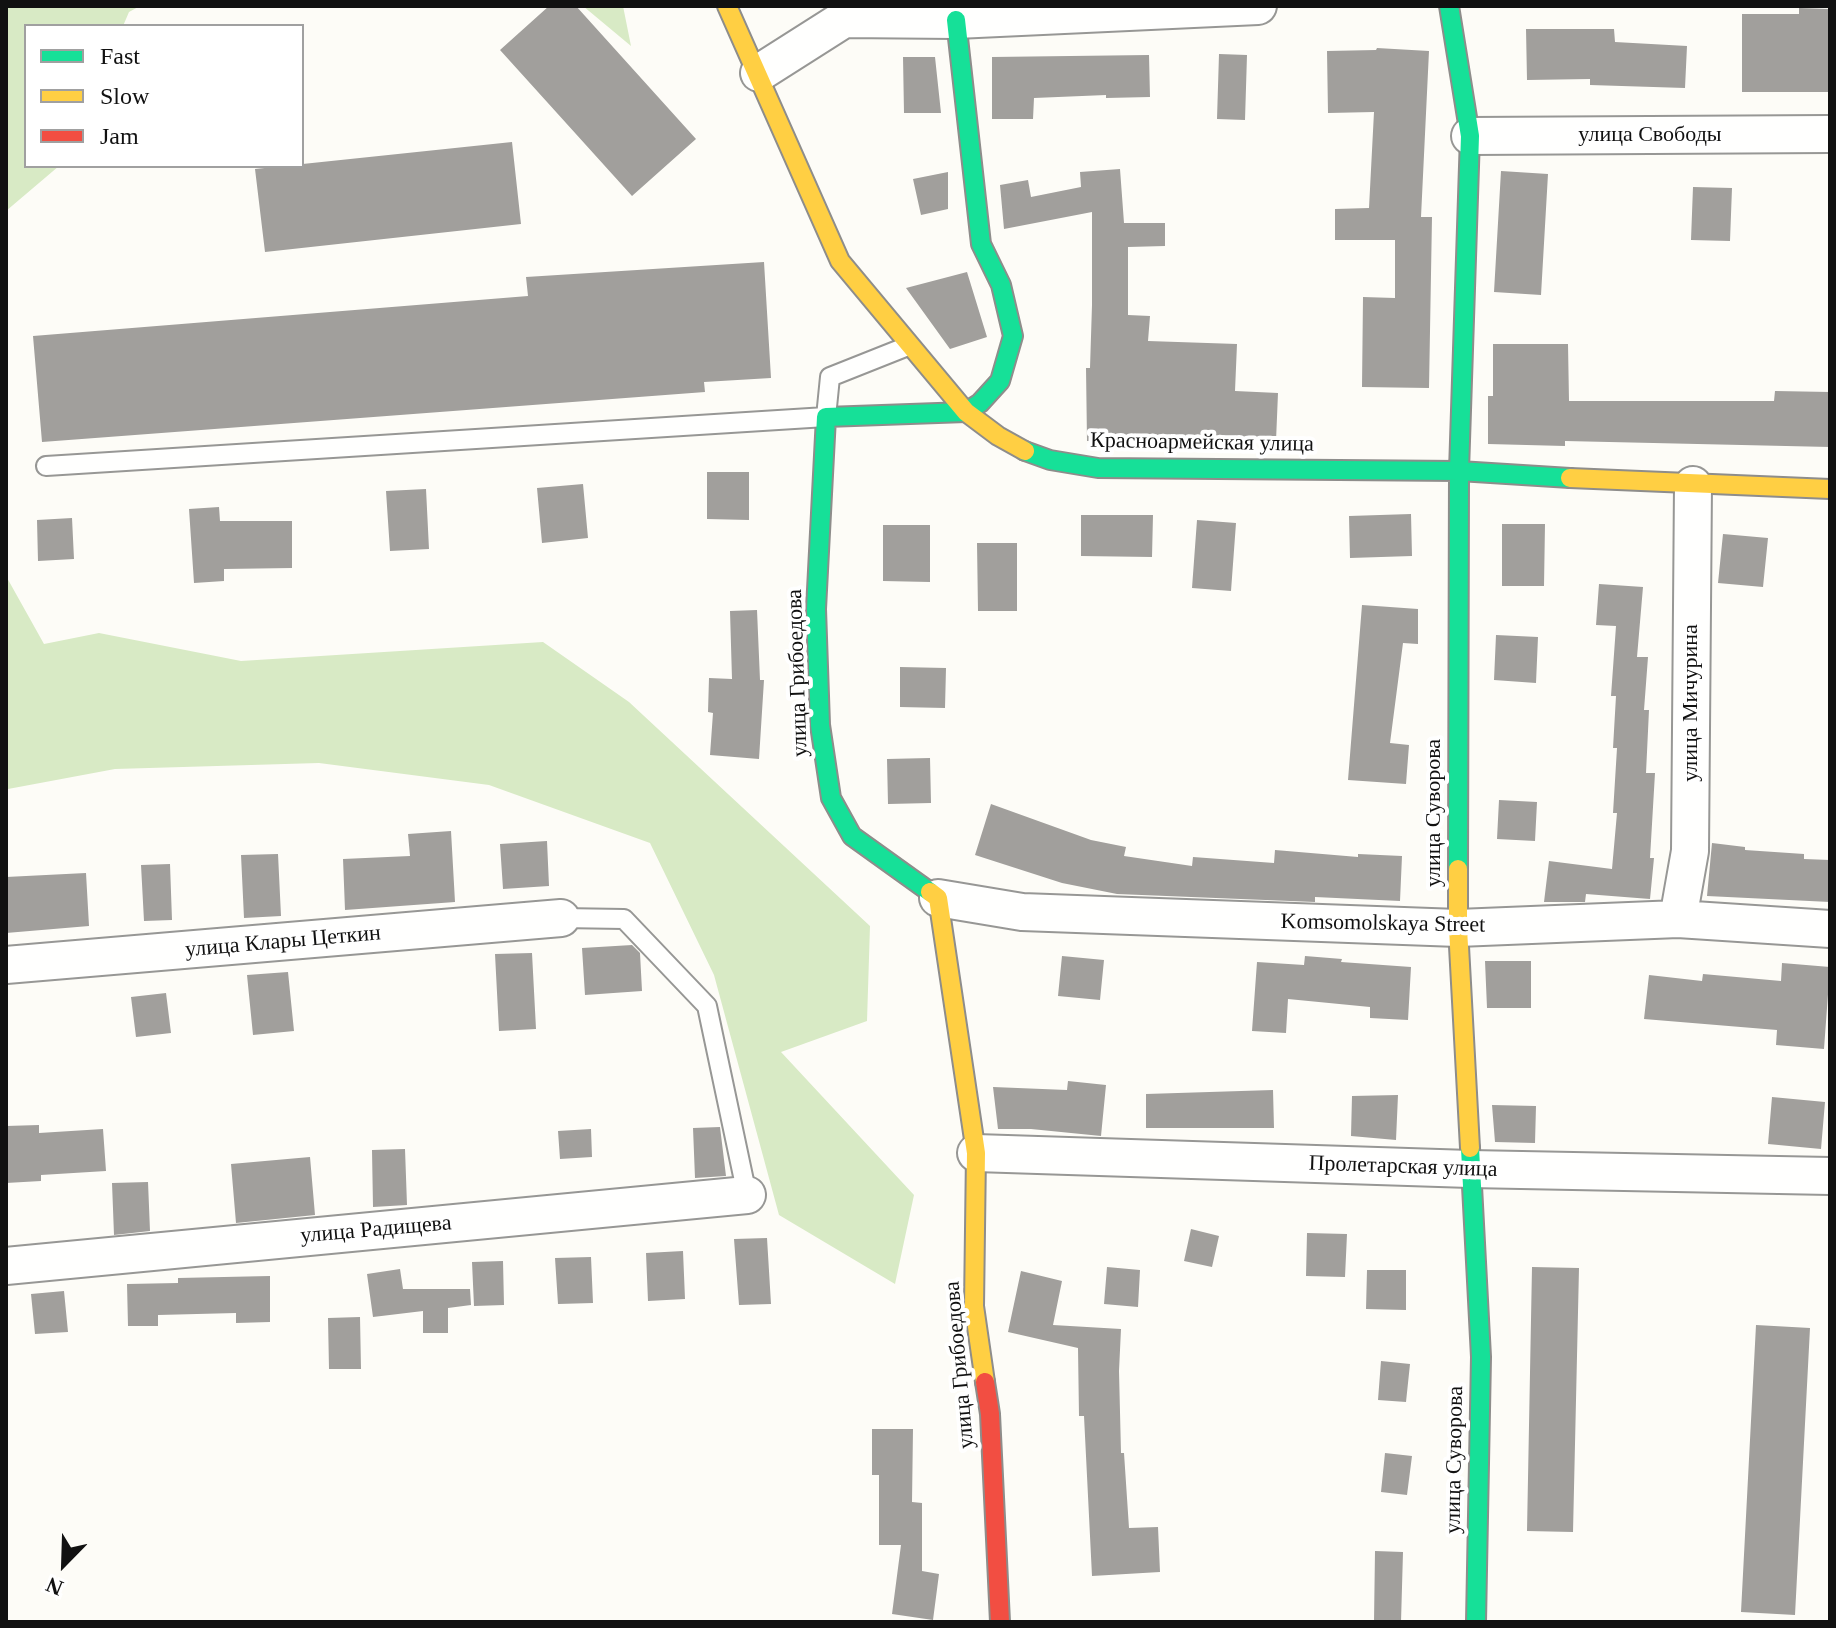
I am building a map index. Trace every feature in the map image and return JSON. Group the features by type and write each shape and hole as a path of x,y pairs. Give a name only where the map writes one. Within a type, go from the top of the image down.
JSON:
{"street":[{"name":"Красноармейская улица","path":"727,6 840,261 966,412 998,436 1026,451 1050,460 1098,468 1459,471 1693,485 1830,489"},
{"path":"759,73 844,19 956,20 1258,6"},
{"name":"улица Суворова","path":"1449,6 1470,136 1459,471 1458,928 1481,1357 1476,1622"},
{"path":"826,417 966,412 980,403 1000,381 1013,336 1001,285 981,244 956,20"},
{"name":"улица Свободы","path":"1470,136 1830,134"},
{"name":"улица Грибоедова","path":"826,417 816,609 820,725 831,798 852,836 938,898 976,1153 974,1306 990,1414 1000,1622"},
{"name":"улица Мичурина","path":"1678,919 1690,851 1693,485"},
{"name":"Komsomolskaya Street","path":"938,898 1022,912 1458,928 1678,919 1830,929"},
{"name":"улица Клары Цеткин","path":"6,965 561,918"},
{"name":"Пролетарская улица","path":"976,1153 1470,1169 1830,1176"},
{"name":"улица Радищева","path":"6,1266 747,1195"}],"lane":[{"path":"46,466 826,417 830,377 909,346"},
{"path":"561,918 624,919 707,1006 747,1195"}],"green space":[{"path":"6,6 140,6 129,12 124,24 24,24 24,168 57,168 6,211"},
{"path":"583,6 623,6 631,46"},
{"path":"6,576 44,644 99,633 241,661 543,642 629,702 870,926 867,1021 781,1052 914,1195 895,1284 779,1215 714,975 650,843 489,785 319,763 115,769 8,789"}],"building":[{"path":"549,6 576,6 696,139 632,196 500,50"},
{"path":"1799,8 1830,9 1830,92 1742,92 1742,14 1799,14"},
{"path":"1526,29 1614,29 1615,42 1687,46 1685,88 1590,85 1590,79 1527,80"},
{"path":"1377,48 1429,51 1421,217 1432,217 1429,388 1362,387 1363,297 1395,298 1395,240 1335,240 1335,209 1369,208 1374,112 1328,113 1327,51"},
{"path":"1219,54 1247,55 1245,120 1217,119"},
{"path":"1149,55 1150,97 1034,98 1033,119 992,119 992,57"},
{"path":"903,57 935,57 941,113 904,113"},
{"path":"512,142 521,224 265,252 255,169 304,168 304,164"},
{"path":"1120,169 1124,223 1165,223 1165,246 1128,247 1128,315 1150,316 1148,341 1237,344 1235,391 1278,393 1276,441 1141,437 1141,440 1087,441 1086,368 1090,368 1092,212 1004,229 1000,185 1028,180 1031,197 1081,187 1080,172"},
{"path":"1501,171 1548,174 1541,295 1494,292"},
{"path":"948,172 948,209 921,215 913,179"},
{"path":"1693,187 1732,188 1730,241 1691,240"},
{"path":"764,262 771,378 704,382 705,392 42,442 33,336 528,296 526,277"},
{"path":"967,272 987,337 950,349 906,288"},
{"path":"1493,344 1568,344 1569,401 1774,401 1775,391 1830,392 1830,447 1565,441 1565,446 1488,444 1488,396 1493,396"},
{"path":"707,472 749,472 749,520 707,519"},
{"path":"583,484 588,538 542,543 537,488"},
{"path":"426,489 429,549 390,551 386,491"},
{"path":"219,507 220,521 292,521 292,568 224,569 224,581 194,583 189,509"},
{"path":"1411,514 1412,556 1350,558 1349,516"},
{"path":"1081,515 1153,515 1152,557 1081,556"},
{"path":"72,518 74,559 38,561 37,520"},
{"path":"1197,520 1236,523 1231,591 1192,588"},
{"path":"1502,524 1545,524 1544,586 1502,586"},
{"path":"883,525 930,525 930,582 883,581"},
{"path":"1723,534 1768,538 1763,587 1718,583"},
{"path":"977,543 1017,543 1017,611 978,611"},
{"path":"1599,584 1643,587 1637,657 1648,657 1644,710 1649,710 1646,773 1655,773 1650,899 1586,894 1585,902 1544,902 1549,861 1612,869 1617,813 1613,813 1616,696 1611,696 1616,626 1596,625"},
{"path":"1362,605 1418,609 1418,644 1403,643 1390,743 1409,745 1406,784 1348,780"},
{"path":"757,610 760,680 764,680 759,759 710,755 713,713 708,712 709,678 732,679 730,611"},
{"path":"1496,635 1538,637 1536,683 1494,680"},
{"path":"900,667 946,668 945,708 900,707"},
{"path":"930,758 931,803 888,804 887,759"},
{"path":"1499,800 1537,802 1535,841 1497,839"},
{"path":"991,804 1091,840 1126,847 1124,856 1192,866 1193,857 1274,863 1275,850 1358,857 1358,854 1402,856 1400,901 1315,897 1315,902 1117,894 1062,883 975,855"},
{"path":"451,831 455,902 345,910 343,859 410,856 408,834"},
{"path":"547,841 549,886 503,889 500,844"},
{"path":"1712,843 1745,847 1745,850 1804,854 1804,859 1830,860 1830,902 1707,896"},
{"path":"278,854 281,916 244,918 241,855"},
{"path":"170,864 172,920 144,921 141,865"},
{"path":"86,873 89,926 6,933 6,877"},
{"path":"632,945 640,953 642,991 585,995 582,948"},
{"path":"532,953 536,1029 499,1031 495,954"},
{"path":"1062,956 1104,960 1100,1000 1058,996"},
{"path":"1305,956 1411,967 1408,1020 1370,1018 1370,1007 1288,999 1286,1033 1252,1031 1257,962 1304,965"},
{"path":"1485,961 1531,961 1531,1008 1487,1008"},
{"path":"1782,963 1830,967 1824,1049 1776,1045 1777,1030 1644,1019 1649,975 1702,981 1703,974 1781,981"},
{"path":"288,972 294,1031 253,1035 247,975"},
{"path":"166,993 171,1033 136,1037 131,997"},
{"path":"1068,1081 1106,1085 1101,1136 998,1129 993,1087 1067,1090"},
{"path":"1273,1090 1274,1128 1146,1128 1146,1094"},
{"path":"1398,1095 1396,1140 1351,1136 1352,1096"},
{"path":"1772,1097 1825,1102 1821,1149 1768,1144"},
{"path":"1492,1105 1536,1106 1535,1143 1495,1142"},
{"path":"39,1125 39,1133 103,1129 106,1171 41,1175 41,1181 6,1183 6,1126"},
{"path":"720,1127 726,1176 695,1178 693,1128"},
{"path":"591,1129 592,1157 560,1159 558,1131"},
{"path":"405,1149 407,1205 373,1207 372,1150"},
{"path":"310,1157 315,1215 236,1223 231,1164"},
{"path":"148,1182 150,1231 114,1235 112,1183"},
{"path":"1191,1229 1219,1236 1212,1267 1184,1261"},
{"path":"1307,1233 1347,1234 1345,1277 1306,1276"},
{"path":"767,1238 771,1304 739,1305 734,1239"},
{"path":"683,1251 685,1299 648,1301 646,1253"},
{"path":"591,1257 593,1303 558,1304 555,1258"},
{"path":"503,1261 504,1305 474,1306 472,1262"},
{"path":"1107,1267 1140,1270 1138,1307 1104,1304"},
{"path":"1532,1267 1579,1268 1573,1532 1527,1531"},
{"path":"400,1269 403,1289 470,1289 471,1305 448,1308 448,1333 423,1333 423,1311 373,1317 367,1274"},
{"path":"1367,1270 1406,1270 1406,1310 1366,1309"},
{"path":"1021,1271 1062,1281 1053,1325 1121,1329 1121,1453 1124,1453 1129,1528 1158,1527 1160,1572 1092,1576 1084,1416 1079,1416 1078,1348 1008,1332"},
{"path":"270,1276 270,1322 236,1323 236,1313 158,1315 158,1326 128,1326 127,1284 178,1283 178,1278"},
{"path":"64,1291 68,1332 35,1334 31,1294"},
{"path":"360,1317 361,1369 329,1369 328,1318"},
{"path":"1756,1325 1810,1328 1795,1615 1741,1612"},
{"path":"1381,1361 1410,1364 1406,1402 1378,1400"},
{"path":"872,1429 913,1429 912,1502 922,1503 922,1571 939,1574 933,1620 892,1614 901,1545 879,1545 879,1475 872,1475"},
{"path":"1385,1453 1412,1456 1407,1495 1381,1492"},
{"path":"1375,1551 1403,1552 1401,1622 1374,1622"}],"traffic: fast":[{"path":"1449,6 1470,136 1459,471 1458,869"},
{"path":"930,892 852,836 831,798 820,725 816,609 826,417 966,412 980,403 1000,381 1013,336 1001,285 981,244 956,20"},
{"path":"1025,451 1050,460 1098,468 1459,471 1570,478"},
{"path":"1470,1148 1481,1357 1476,1622"}],"traffic: slow":[{"path":"727,6 840,261 966,412 1025,451"},
{"path":"1570,478 1830,489"},
{"path":"1458,869 1458,928 1470,1148"},
{"path":"930,892 938,898 976,1153 974,1306 985,1382"}],"traffic: jam":[{"path":"985,1382 990,1414 1000,1622"}]}
